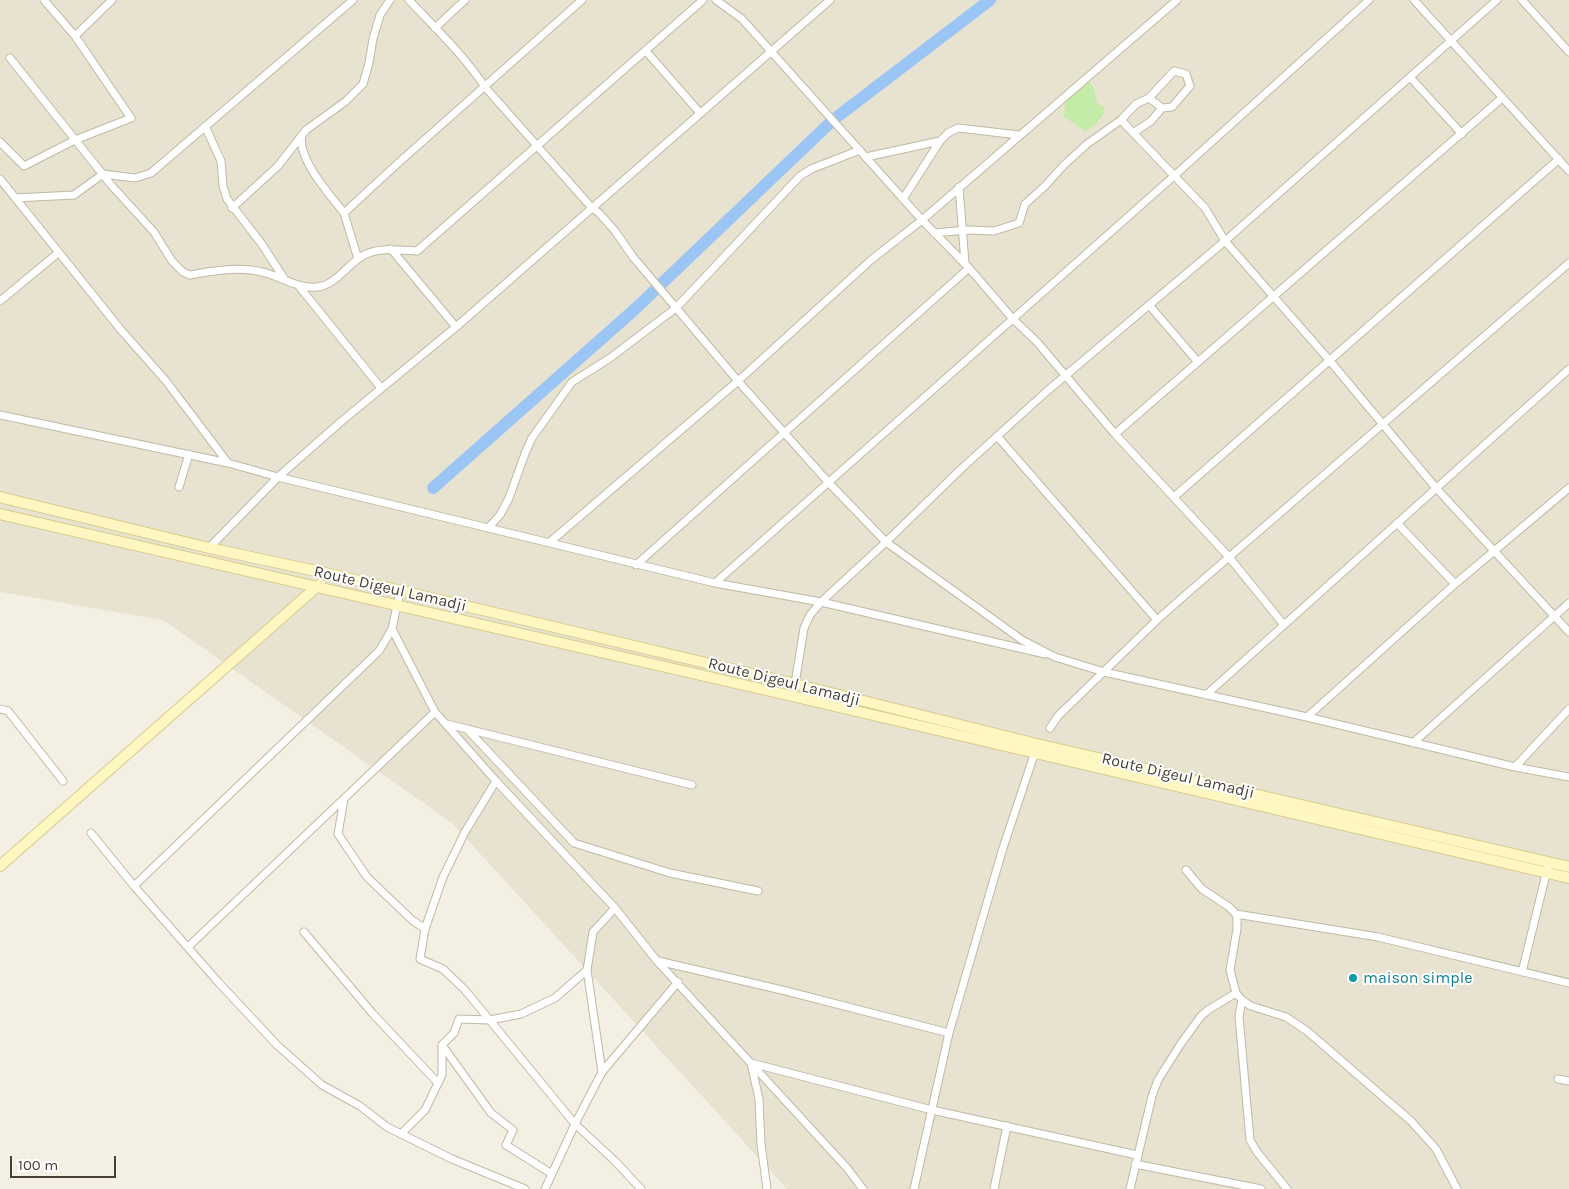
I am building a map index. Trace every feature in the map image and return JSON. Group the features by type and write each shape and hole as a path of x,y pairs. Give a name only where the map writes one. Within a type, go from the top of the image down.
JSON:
{"main road":[{"name":"Route Digeul Lamadji","path":"0,497 209,548 330,574 795,684 1036,748 1569,878"},
{"name":"Route Digeul Lamadji","path":"0,514 397,605 1569,867"},
{"path":"0,866 330,574"}],"street":[{"path":"0,142 24,166 75,140 131,118 75,36 44,0"},
{"path":"75,36 112,0"},
{"path":"15,198 74,195 103,174 135,178 145,176 157,169 352,0"},
{"path":"232,208 278,166 306,130 346,101 363,84 380,15 390,0"},
{"path":"409,0 457,50 485,86 592,208 615,231 676,308 738,381 829,483 886,542 1022,640 1055,657"},
{"path":"435,28 465,0"},
{"path":"344,213 582,0"},
{"path":"10,58 103,174 154,232 172,261 183,272 190,275 234,270 262,272 298,285 317,287 328,284 365,254 391,249 417,251 703,0"},
{"path":"716,0 742,19 772,50 903,199 967,266 1013,320 1038,342 1115,434 1229,557 1284,625"},
{"path":"209,548 278,477 381,388 456,327 830,0"},
{"path":"550,542 738,381 871,260 922,220 1177,0"},
{"path":"715,583 1013,320 1369,0"},
{"path":"1414,0 1569,171"},
{"path":"795,684 804,628 810,615 821,602 997,436 1066,375 1226,241 1497,0"},
{"path":"1522,0 1569,52"},
{"path":"646,50 700,113"},
{"path":"934,232 963,230 994,231 1019,223 1024,204 1087,144 1120,120 1136,104 1149,98 1174,71 1186,74 1190,86 1172,107 1162,108 1149,98"},
{"path":"1410,77 1462,134"},
{"path":"1115,434 1502,98"},
{"path":"1133,133 1151,121 1162,108"},
{"path":"1120,120 1205,208 1226,241 1330,361 1436,488 1569,632"},
{"path":"205,126 221,161 223,186 227,199 285,280"},
{"path":"903,199 940,141 948,133 958,128 1019,135"},
{"path":"302,136 303,149 310,166 344,213 358,259"},
{"path":"866,157 940,141"},
{"path":"489,527 500,515 509,498 532,438 572,382 610,358 676,308 800,176 811,169 860,150"},
{"path":"1174,497 1559,159"},
{"path":"0,179 58,253 166,381 228,463"},
{"path":"959,187 967,266"},
{"path":"391,249 456,327"},
{"path":"0,301 58,253"},
{"path":"1050,728 1058,716 1157,620 1569,263"},
{"path":"636,565 967,266"},
{"path":"298,285 381,388"},
{"path":"1149,305 1198,362"},
{"path":"1206,695 1569,369"},
{"path":"0,415 189,454 550,542 636,565 715,583 821,602 1055,657 1104,672 1307,717 1515,767 1569,777"},
{"path":"997,436 1157,620"},
{"path":"180,487 189,454"},
{"path":"1307,717 1455,584 1569,488"},
{"path":"1397,523 1455,584"},
{"path":"134,886 379,650 392,629 400,591"},
{"path":"1413,743 1569,603"},
{"path":"392,629 435,712 496,781 615,908 657,961 847,1168 863,1189"},
{"path":"0,709 8,711 63,781"},
{"path":"1515,767 1569,709"},
{"path":"188,947 435,712"},
{"path":"446,724 692,785"},
{"path":"466,729 574,843 670,873 758,891"},
{"path":"914,1189 948,1033 1003,848 1036,748"},
{"path":"496,781 465,832 443,877 425,929 420,959 443,969 465,990 575,1124 614,1160 641,1189"},
{"path":"344,799 338,834 367,877 412,920 425,929"},
{"path":"91,833 134,886 219,983 278,1045 322,1085 360,1106 387,1127 452,1159 526,1189"},
{"path":"1522,972 1549,862"},
{"path":"1186,870 1202,889 1230,907 1236,914 1237,929 1230,970 1236,994 1251,1006 1286,1018 1307,1031 1411,1120 1436,1149 1457,1189"},
{"path":"602,1072 587,970 593,932 615,908"},
{"path":"1236,914 1378,937 1569,983"},
{"path":"304,932 373,1014 438,1084"},
{"path":"657,961 786,991 948,1033"},
{"path":"401,1134 425,1110 442,1075 442,1045 454,1034 459,1019 490,1020 521,1014 555,998 587,970"},
{"path":"545,1189 602,1072 678,982"},
{"path":"1130,1189 1152,1096 1164,1068 1201,1016 1236,994"},
{"path":"1242,1000 1239,1016 1250,1140 1257,1152 1287,1189"},
{"path":"442,1045 492,1113 513,1130 506,1145 552,1174"},
{"path":"751,1063 932,1110 1137,1155"},
{"path":"751,1063 759,1099 761,1144 767,1189"},
{"path":"1558,1079 1569,1081"},
{"path":"994,1189 1007,1126"},
{"path":"1136,1164 1261,1189"}],"shaded area":[{"path":"0,0 1569,0 1569,1189 787,1189 452,823 163,620 0,592"}],"green space":[{"path":"1089,81 1094,89 1097,103 1104,107 1105,112 1094,126 1085,131 1063,116 1066,101"}],"waterway":[{"path":"433,488 634,310 833,120 990,0"}],"place":[{"name":"maison simple","path":"1353,978"}]}
